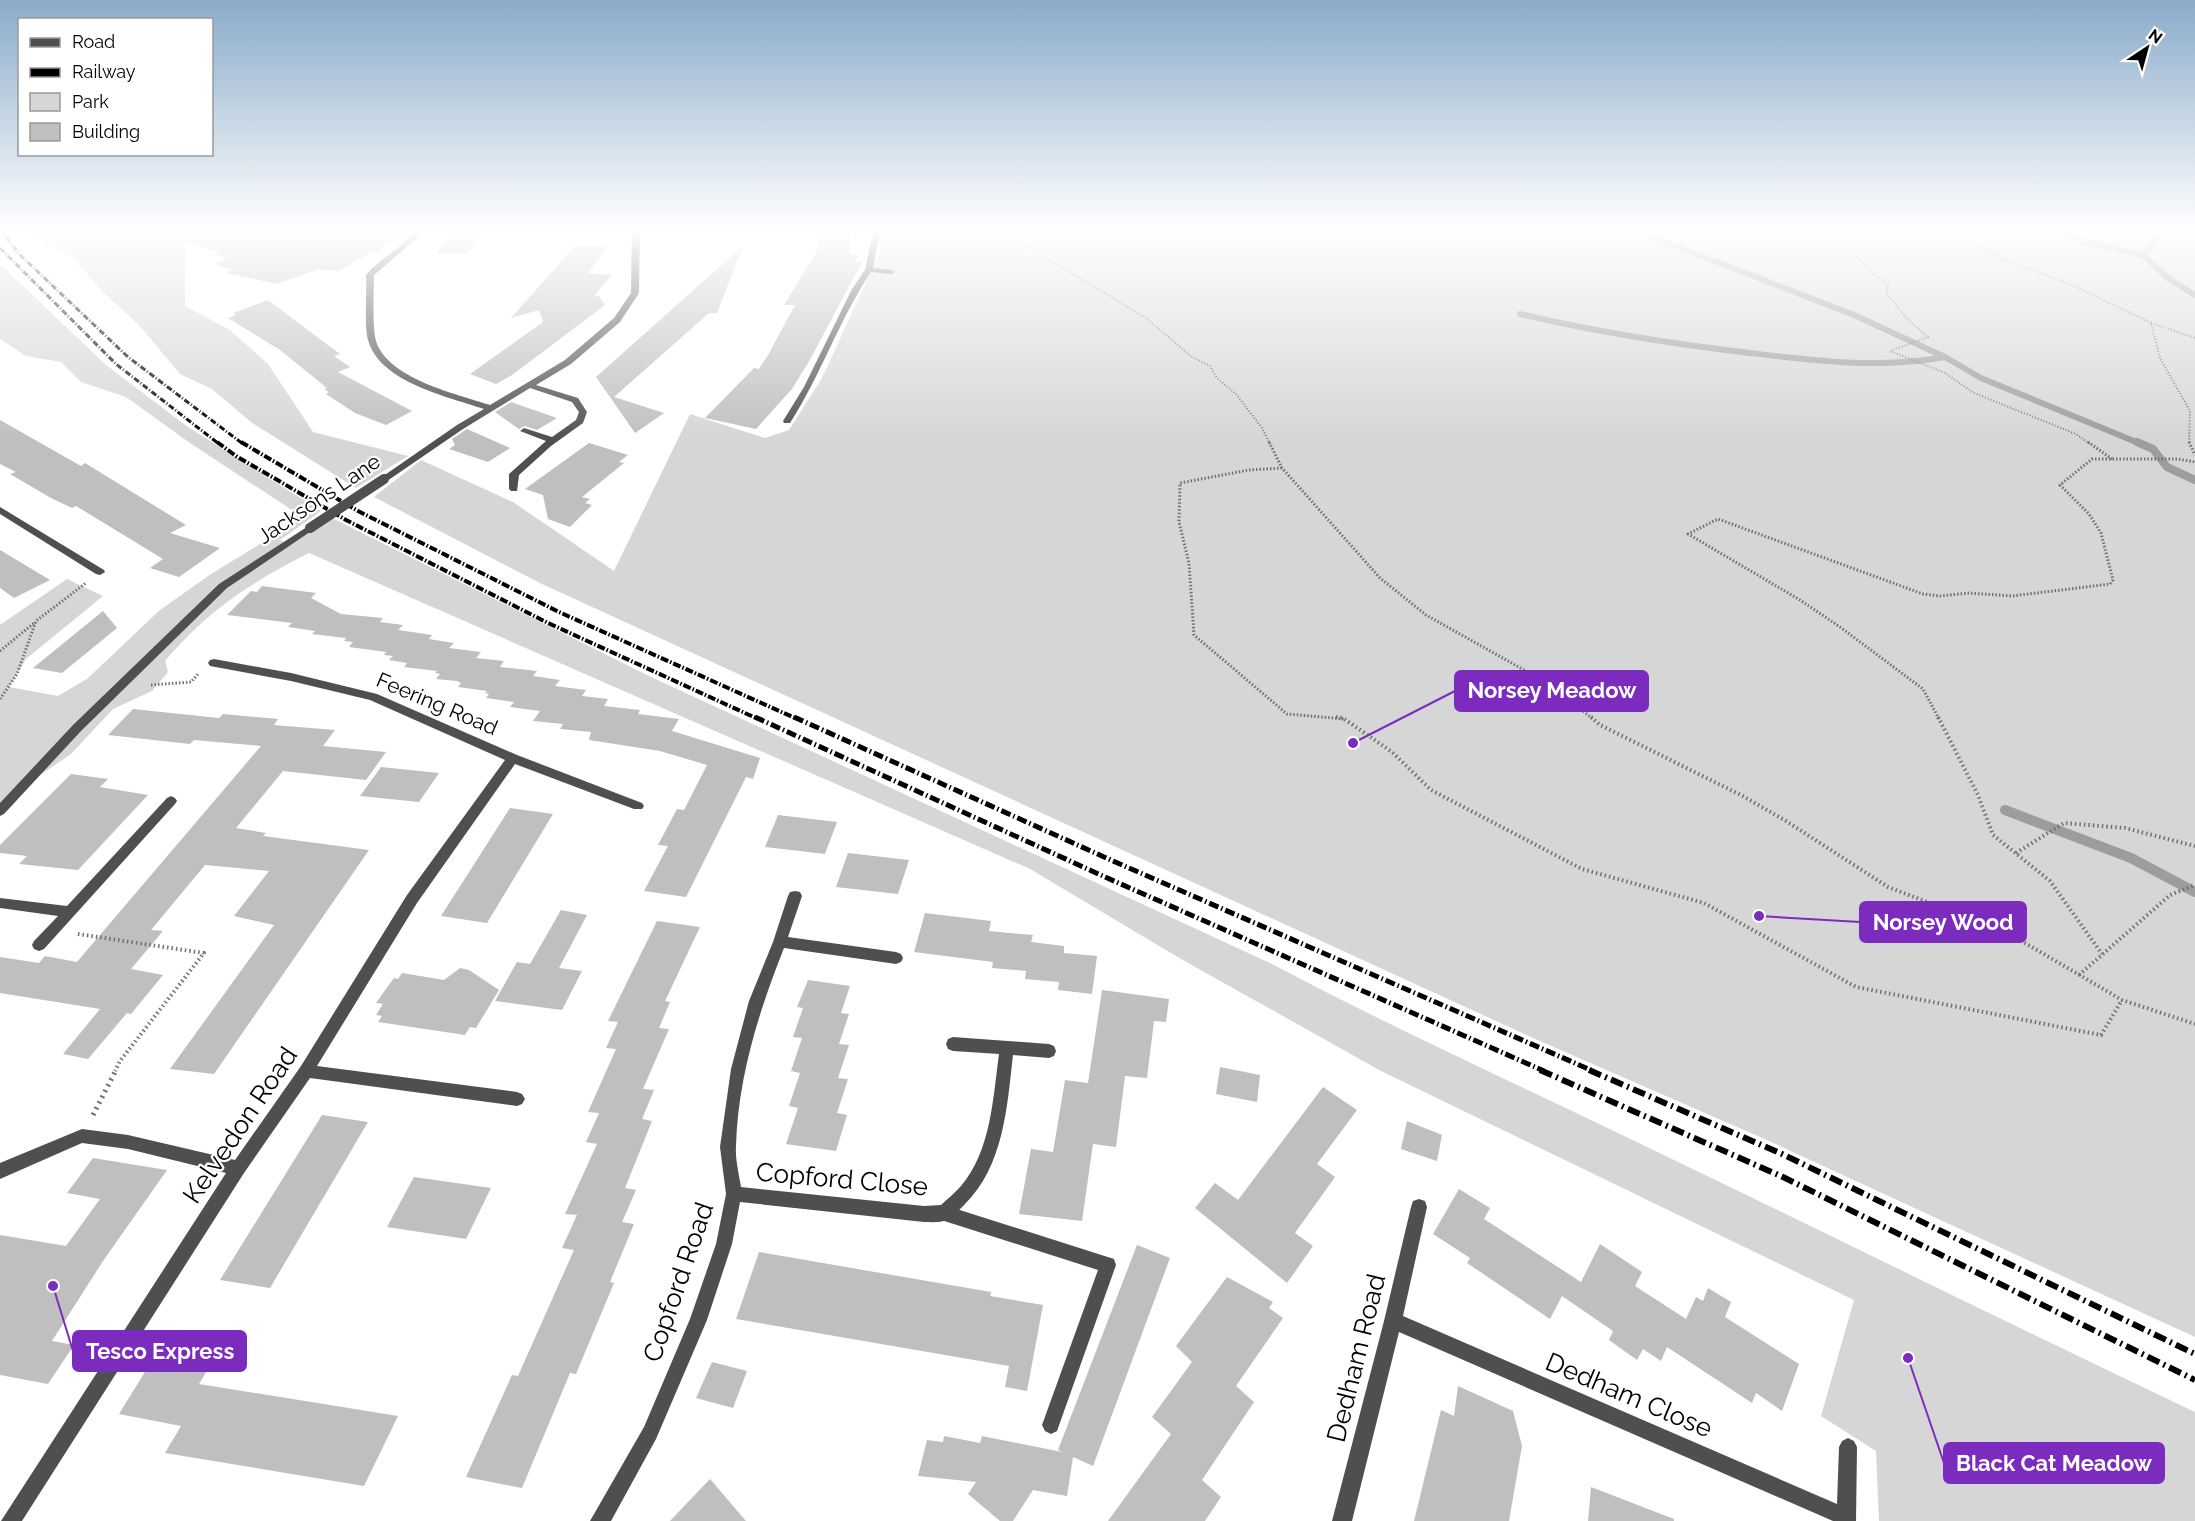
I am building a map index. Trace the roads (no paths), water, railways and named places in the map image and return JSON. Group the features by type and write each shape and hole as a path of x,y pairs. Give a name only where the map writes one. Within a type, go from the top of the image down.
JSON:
{"street":[{"path":"371,299 372,340 380,356 393,369 431,389 491,408"},
{"name":"Jacksons Lane","path":"0,811 77,728 223,586 460,427 568,362 617,320 631,299"},
{"path":"787,421 808,387 851,299"},
{"path":"514,489 514,474 580,421 583,412 582,406 575,400 529,385"},
{"path":"524,430 554,440"},
{"path":"0,510 100,572"},
{"name":"Feering Road","path":"213,663 291,677 373,697 513,758 638,806"},
{"name":"Kelvedon Road","path":"11,1521 238,1168 306,1071 412,899 513,758"},
{"path":"39,945 171,801"},
{"name":"Copford Road","path":"600,1521 650,1432 698,1320 724,1244 734,1194 728,1147 738,1069 756,1001 780,942 795,896"},
{"path":"0,903 70,912"},
{"path":"780,942 896,958"},
{"path":"953,1044 1050,1052"},
{"name":"Copford Close","path":"734,1194 924,1214 944,1213 967,1191 983,1166 997,1124 1007,1048"},
{"path":"306,1071 517,1099"},
{"path":"0,1171 82,1136 128,1142 238,1168"},
{"name":"Dedham Road","path":"1342,1521 1393,1321 1419,1206"},
{"path":"944,1213 1108,1265 1051,1425"},
{"name":"Dedham Close","path":"1393,1321 1845,1519 1848,1447"}],"waterway":[{"path":"1813,299 1854,315 1945,357"},
{"path":"1520,314 1634,337 1799,359 1896,363 1945,357"},
{"path":"1945,357 1981,378 2141,444"},
{"path":"2137,442 2153,449 2167,467 2195,480"},
{"path":"2005,810 2131,858 2195,892"}],"railway":[{"path":"51,299 116,364 219,444"},
{"path":"67,299 128,357 243,444"},
{"path":"217,442 236,456 346,520 548,623 758,719"},
{"path":"241,442 358,511 559,612 797,719"},
{"path":"755,717 1105,877 1544,1071"},
{"path":"794,717 1113,861 1593,1071"},
{"path":"1540,1070 1783,1177 2195,1380"},
{"path":"1589,1070 1782,1154 2195,1354"}],"place":[{"name":"Norsey Meadow","path":"1353,743"},
{"name":"Norsey Wood","path":"1759,916"},
{"name":"Tesco Express","path":"53,1286"},
{"name":"Black Cat Meadow","path":"1908,1358"}]}
